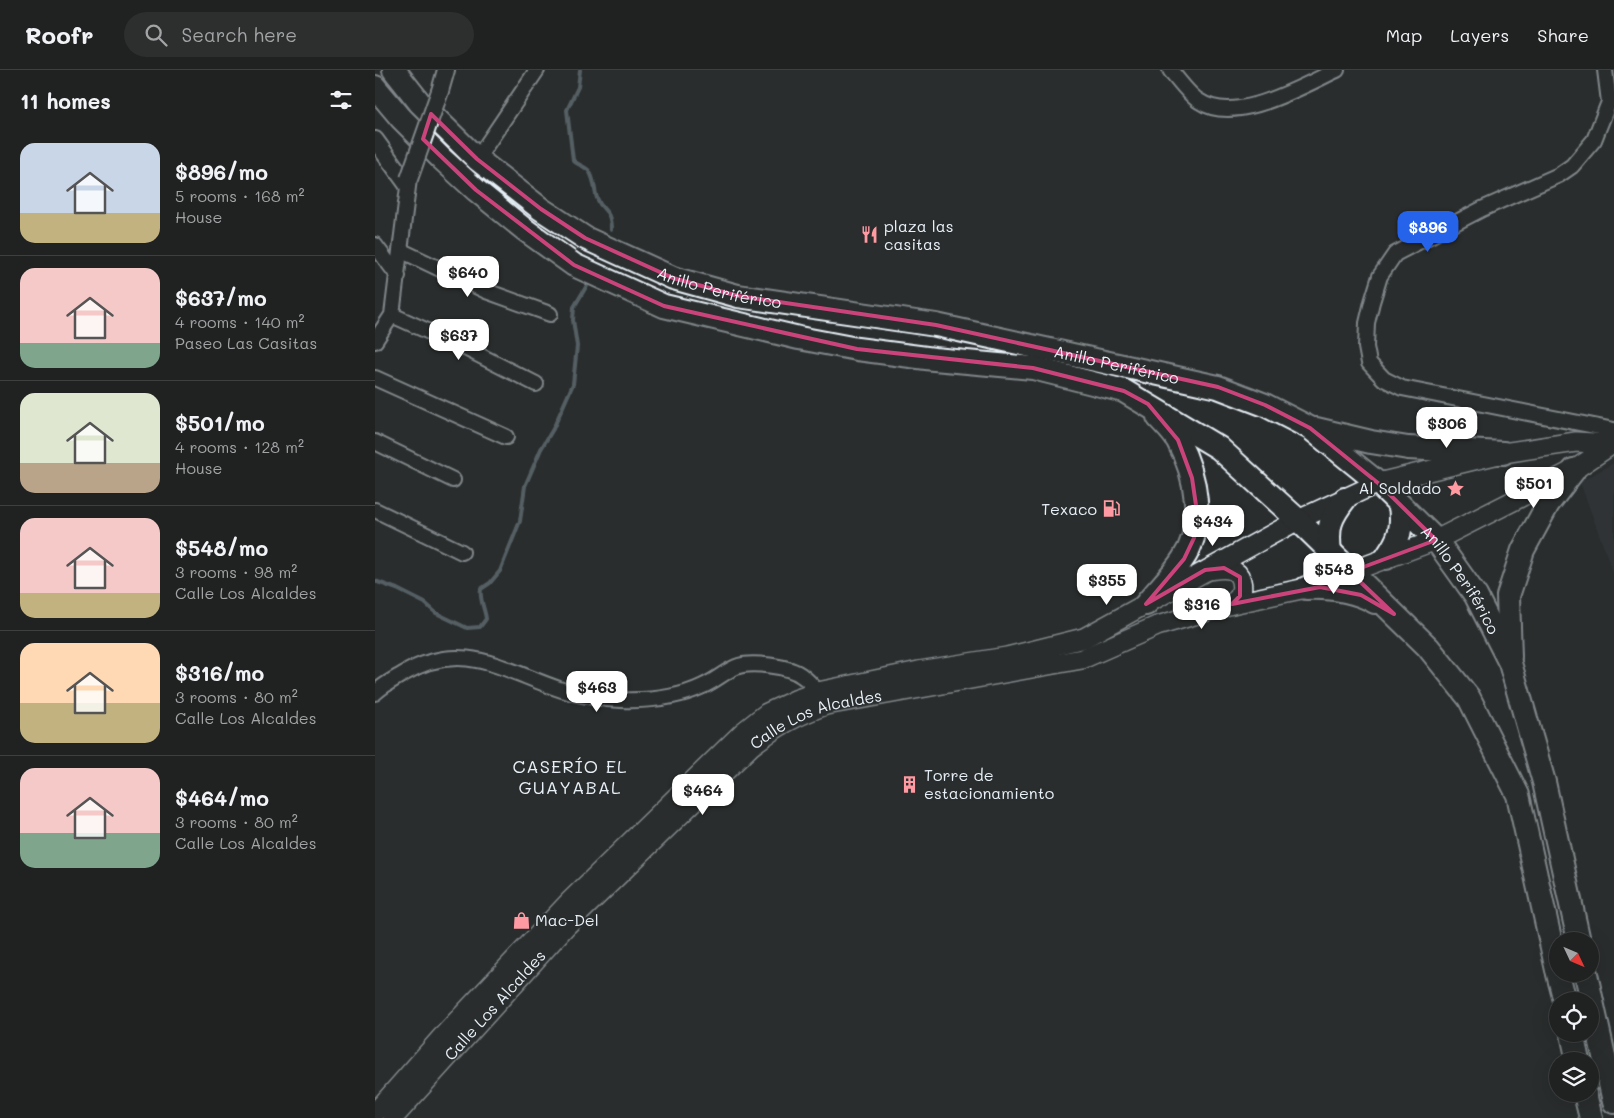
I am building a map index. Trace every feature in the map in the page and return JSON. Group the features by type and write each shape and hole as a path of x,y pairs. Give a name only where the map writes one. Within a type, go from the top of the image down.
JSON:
{"highway":[{"name":"Anillo Periférico","path":"393,70 420,103 477,159 541,209 585,238 673,278 738,296 936,325 1218,387 1265,404 1309,428 1378,483 1437,540 1476,596 1511,663 1544,782 1577,932"},
{"name":"Anillo Periférico","path":"375,87 401,118 442,159 476,190 524,229 574,265 664,306 799,338 857,349 934,359 1033,368 1124,391 1219,448 1298,520 1428,647 1469,698 1518,795 1549,934"},
{"path":"1146,604 1184,559 1194,538 1197,512 1192,478 1177,440 1148,404"},
{"path":"1309,428 1408,448 1503,453"},
{"path":"1511,663 1508,596 1523,550 1548,504 1574,470"},
{"path":"1330,552 1328,533 1330,523 1333,514 1345,499"},
{"path":"1386,558 1397,542 1402,524 1401,505"},
{"path":"1306,588 1335,588 1349,592 1373,600 1394,614"},
{"path":"1588,982 1614,1102"},
{"path":"1587,1102 1591,1118"}],"main road":[{"path":"1345,499 1378,483 1503,453 1576,442 1613,439"},
{"path":"1350,572 1437,540 1574,470 1613,439"},
{"name":"Calle Los Alcaldes","path":"375,1113 441,1038 571,901 743,732 767,714 795,700 818,692 919,671 1007,657 1072,642 1107,626 1298,520 1345,499"},
{"path":"1205,570 1224,568 1234,570 1240,577 1243,587 1240,596 1232,604"},
{"name":"Calle Los Alcaldes","path":"393,1118 567,924 751,746 775,727 826,705 1081,659 1157,626 1232,604 1306,588 1350,572"}],"street":[{"path":"375,341 392,315 408,182 446,70"},
{"path":"477,159 537,70"},
{"path":"1170,70 1198,101 1218,109 1245,108 1283,94 1337,70"},
{"path":"1605,70 1609,102 1594,140 1573,166 1559,175 1482,209 1395,254 1380,276 1367,323 1366,347 1369,363 1384,379 1402,388 1613,439"},
{"path":"375,140 408,182"},
{"path":"375,245 398,276"},
{"path":"400,250 487,291 550,314"},
{"path":"392,315 465,348 537,384"},
{"path":"375,378 506,437"},
{"path":"375,442 453,480"},
{"path":"375,510 462,552"},
{"path":"375,693 381,687 409,671 437,659 453,657 468,658 493,664 563,690 602,699 641,700 663,698 702,687 737,666 750,664 789,668 802,676 818,692"}],"highlighted area":[{"path":"431,114 477,159 541,209 585,238 673,278 738,296 936,325 1218,387 1265,405 1310,428 1378,483 1436,540 1350,572 1394,614 1361,595 1320,587 1232,604 1240,596 1240,577 1224,568 1205,570 1146,604 1184,559 1194,538 1197,512 1192,478 1178,440 1148,404 1124,391 1033,368 857,349 664,306 574,265 476,190 423,139"}],"shaded area":[{"path":"1614,463 1614,575 1580,482"}],"waterway":[{"path":"580,70 578,87 567,110 573,160 591,174 599,203 610,217 611,230"},
{"path":"375,581 397,589 425,603 436,613 467,628 480,627 486,619 481,589 490,583 500,571 520,521 525,486 573,384 577,346 573,320 574,307 589,282"}],"place":[{"name":"plaza las casitas","path":"870,235"},
{"name":"Al Soldado","path":"1455,488"},
{"name":"Texaco","path":"1111,509"},
{"name":"Torre de estacionamiento","path":"910,784"},
{"name":"Mac-Del","path":"521,920"}],"district":[{"name":"CASERÍO EL GUAYABAL","path":"570,778"}]}
